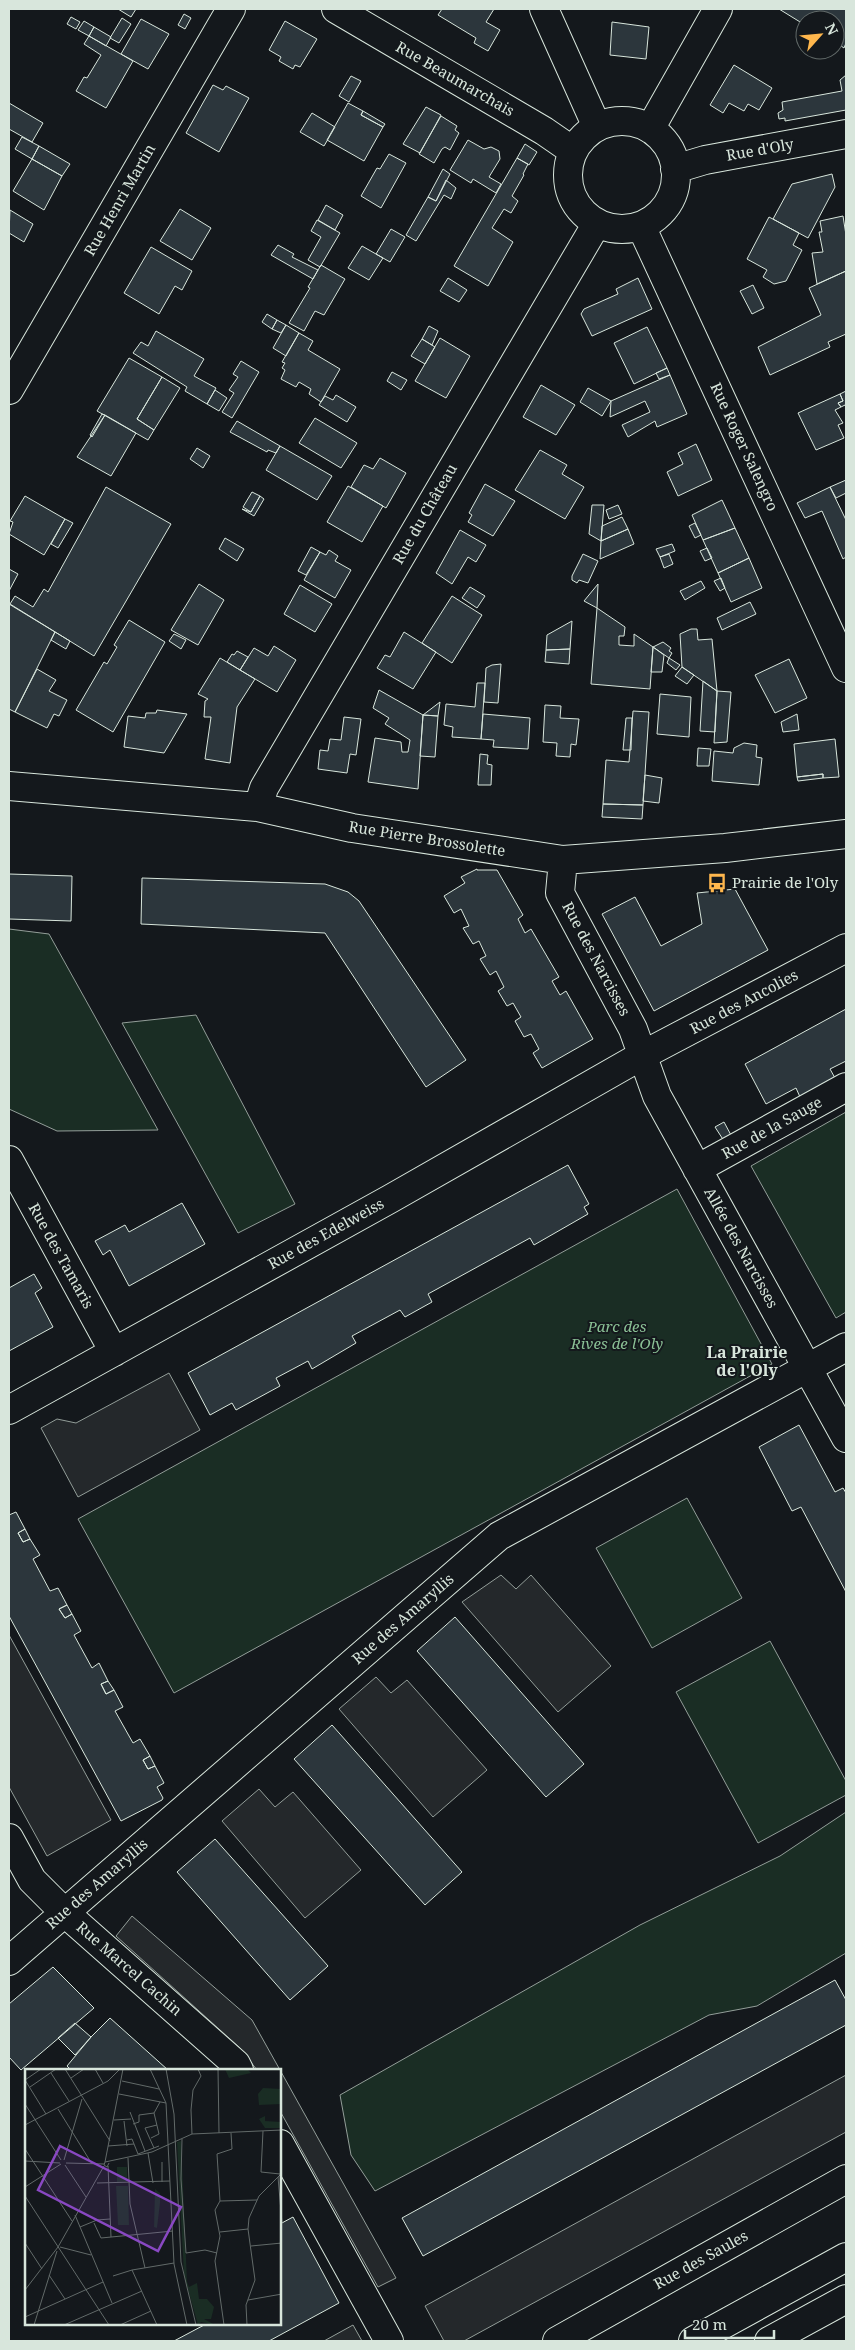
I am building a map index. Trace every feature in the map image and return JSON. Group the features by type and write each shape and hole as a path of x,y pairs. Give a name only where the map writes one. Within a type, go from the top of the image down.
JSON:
{"street":[{"name":"Rue Henri Martin","path":"9,390 231,9"},
{"name":"Rue Beaumarchais","path":"336,9 544,131 573,151"},
{"path":"544,9 597,127"},
{"path":"650,129 718,9"},
{"path":"614,122 633,122 650,129 662,140 671,153 676,169 674,187 668,204 656,217 641,226 619,228 597,223 584,213 574,200 568,184 568,168 573,151 584,137 597,127 614,122"},
{"name":"Rue d'Oly","path":"676,169 705,160 846,134"},
{"name":"Rue du Château","path":"258,807 264,788 597,223"},
{"name":"Rue Roger Salengro","path":"641,226 839,632 846,668"},
{"name":"Rue Pierre Brossolette","path":"9,786 258,807 352,828 563,860 725,848 846,834"},
{"name":"Rue des Narcisses","path":"563,860 560,893 634,1029 641,1056"},
{"name":"Rue des Ancolies","path":"641,1056 846,948"},
{"name":"Allée des Narcisses","path":"641,1056 657,1096 846,1438"},
{"name":"Rue des Edelweiss","path":"9,1410 399,1194 641,1056"},
{"name":"Rue de la Sauge","path":"697,1168 846,1087"},
{"name":"Rue des Tamaris","path":"9,1160 114,1352"},
{"name":"Rue des Amaryllis","path":"9,1961 499,1536 846,1347"},
{"name":"Rue Marcel Cachin","path":"9,1838 32,1880 64,1912 236,2064 238,2069"},
{"path":"281,2146 388,2341"},
{"name":"Rue des Saules","path":"557,2341 846,2179"},
{"path":"692,2341 846,2257"},
{"path":"769,2341 846,2299"}],"green space":[{"path":"9,929 49,934 158,1130 57,1131 9,1109"},
{"path":"196,1015 295,1204 238,1233 122,1023"},
{"path":"846,1112 846,1312 836,1318 751,1166"},
{"name":"Parc des Rives de l'Oly","path":"677,1189 772,1364 174,1693 78,1519"},
{"path":"687,1498 742,1598 652,1648 596,1548"},
{"path":"770,1641 846,1781 846,1795 758,1843 676,1692"},
{"path":"846,1812 846,1953 757,2006 709,2015 375,2191 351,2155 340,2095 640,1925 780,1856"}],"shaded area":[{"path":"169,1373 200,1430 78,1497 41,1428 57,1419 76,1423"},
{"path":"501,1575 516,1589 531,1575 611,1666 558,1712 462,1602"},
{"path":"9,1635 111,1820 47,1856 9,1787"},
{"path":"376,1677 391,1693 407,1680 487,1770 433,1817 339,1709"},
{"path":"259,1789 275,1807 293,1792 361,1870 305,1918 222,1821"},
{"path":"132,1916 252,2020 279,2069 256,2069 240,2048 116,1936"},
{"path":"281,2072 396,2278 378,2287 281,2113"},
{"path":"846,2075 846,2132 464,2341 444,2341 425,2306"},
{"path":"353,2325 362,2341 324,2341"}],"building":[{"path":"118,9 136,9 131,17"},
{"path":"442,9 494,9 486,22 500,30 488,51 474,43 476,38 438,15"},
{"path":"779,9 846,9 845,46 845,10 795,10 795,19"},
{"path":"184,14 191,18 185,29 178,25"},
{"path":"71,17 80,22 76,29 67,24"},
{"path":"122,18 131,24 119,43 110,38"},
{"path":"141,19 169,34 148,69 121,54"},
{"path":"84,21 94,27 89,36 78,30"},
{"path":"285,21 317,39 300,67 295,65 293,69 279,61 281,57 269,50"},
{"path":"612,22 649,27 646,59 610,55"},
{"path":"94,27 111,37 106,46 89,36"},
{"path":"89,36 133,61 106,108 76,91 84,77 87,78 101,55 84,44"},
{"path":"734,65 772,88 759,110 748,104 744,111 729,103 723,113 710,105"},
{"path":"846,75 846,110 785,121 785,118 779,119 778,113 783,110 782,102 842,91 840,80"},
{"path":"351,76 361,81 349,102 339,96"},
{"path":"213,85 223,90 226,86 249,98 219,152 186,133"},
{"path":"9,103 43,123 32,142 9,129"},
{"path":"348,103 363,111 361,115 383,127 364,161 327,140"},
{"path":"426,107 441,115 420,153 403,144"},
{"path":"363,111 385,124 383,127 361,115"},
{"path":"312,113 335,127 324,146 300,132"},
{"path":"441,116 457,126 455,130 459,133 450,150 445,147 442,149 434,163 419,154"},
{"path":"22,137 39,146 32,159 15,149"},
{"path":"468,140 484,149 491,147 499,151 500,159 489,177 501,184 496,193 473,179 471,183 450,170"},
{"path":"525,144 537,152 529,165 517,158"},
{"path":"39,146 70,164 62,176 32,159"},
{"path":"389,154 406,163 381,208 361,196 377,168 380,169"},
{"path":"517,158 528,164 512,196 518,201 511,213 504,209 492,228 513,242 488,286 454,266"},
{"path":"32,159 62,176 44,210 13,191"},
{"path":"443,169 450,174 436,201 428,197"},
{"path":"832,174 835,187 808,238 773,219 792,184"},
{"path":"446,180 456,188 451,199 444,195 416,241 406,235 428,197 436,201"},
{"path":"326,205 343,215 335,230 318,220"},
{"path":"180,209 211,228 192,260 160,241"},
{"path":"10,210 33,224 24,242 9,233"},
{"path":"843,216 846,235 846,271 817,284 812,253 823,252 819,232 822,232 820,221"},
{"path":"769,217 799,233 793,245 802,250 786,281 774,284 763,277 767,270 747,259"},
{"path":"317,220 340,233 320,267 308,260 321,237 311,231"},
{"path":"391,229 405,237 390,262 376,254"},
{"path":"278,245 294,254 292,257 318,270 313,279 271,255"},
{"path":"362,246 383,258 369,280 348,268"},
{"path":"151,247 192,271 182,290 175,286 159,314 124,293"},
{"path":"321,265 345,279 324,315 315,311 304,331 289,323"},
{"path":"846,271 846,334 828,342 830,347 770,375 758,347 821,315 809,288"},
{"path":"448,278 467,290 459,302 440,291"},
{"path":"638,278 652,309 592,336 581,314 584,309 618,294 616,289"},
{"path":"753,285 764,308 752,314 740,291"},
{"path":"267,314 277,320 272,329 262,322"},
{"path":"277,320 286,325 281,333 272,329"},
{"path":"286,325 299,333 286,356 273,348"},
{"path":"429,326 438,331 432,345 422,339"},
{"path":"647,327 667,368 634,384 614,343"},
{"path":"156,331 204,359 194,376 216,388 207,404 185,391 187,387 133,353 141,342 148,346"},
{"path":"299,333 313,341 308,350 340,369 321,402 309,394 311,389 299,382 296,387 281,379 285,370 282,368 285,363 282,362"},
{"path":"440,338 470,356 446,398 415,381"},
{"path":"422,339 435,347 425,364 411,356"},
{"path":"129,358 162,377 137,419 154,430 148,440 97,411"},
{"path":"241,361 259,372 232,418 222,412 234,393 229,390 238,377 233,374"},
{"path":"667,368 670,375 659,379 656,373"},
{"path":"392,372 407,380 401,390 387,381"},
{"path":"670,375 687,414 657,427 655,421 628,437 622,425 650,412 645,401 610,417 611,401"},
{"path":"162,377 180,388 154,430 137,419"},
{"path":"541,385 575,405 556,435 523,417"},
{"path":"588,388 611,401 602,416 580,402"},
{"path":"215,390 227,398 219,411 207,404"},
{"path":"846,391 846,408 845,405 841,407 838,403 843,401 840,394"},
{"path":"840,394 843,401 838,403 841,407 835,410 843,423 838,425 844,438 816,450 798,413"},
{"path":"336,395 356,407 347,422 319,405 325,396 333,400"},
{"path":"102,414 105,415 92,437 90,435"},
{"path":"105,415 136,433 111,476 77,457"},
{"path":"315,418 357,443 341,468 299,443"},
{"path":"237,421 280,446 276,453 268,450 267,452 230,432"},
{"path":"696,444 712,480 678,496 667,472 683,464 678,453"},
{"path":"280,446 332,476 317,500 266,470"},
{"path":"197,448 210,456 203,468 190,459"},
{"path":"540,450 567,465 562,474 584,487 565,519 515,490"},
{"path":"380,458 406,473 386,508 351,487 364,465 373,469"},
{"path":"846,480 846,493 836,498 830,487"},
{"path":"485,484 515,501 493,536 468,522 472,515 469,513"},
{"path":"348,486 383,506 362,542 327,522"},
{"path":"106,487 171,524 94,656 10,604 15,596 33,607 44,589 48,592"},
{"path":"830,487 846,520 846,557 843,559 822,511 805,518 797,503"},
{"path":"252,492 260,496 251,512 243,507"},
{"path":"25,496 65,519 44,555 9,534 13,522 10,521"},
{"path":"260,496 264,499 254,516 242,509 251,512"},
{"path":"722,500 735,528 703,540 692,515"},
{"path":"592,505 604,505 601,541 589,534"},
{"path":"618,505 622,514 609,519 606,510"},
{"path":"622,517 628,529 601,541 602,526"},
{"path":"65,519 73,523 58,548 51,544"},
{"path":"695,523 701,535 695,538 689,526"},
{"path":"735,528 749,558 718,573 703,540"},
{"path":"628,529 634,544 600,559 601,541"},
{"path":"460,530 486,545 476,562 468,557 452,584 436,573"},
{"path":"225,538 244,549 237,561 219,549"},
{"path":"672,544 675,551 660,557 656,549"},
{"path":"311,547 320,552 306,575 298,571"},
{"path":"707,548 712,558 705,561 700,551"},
{"path":"329,550 338,556 335,561 351,570 335,598 304,580 320,552 326,555"},
{"path":"583,554 598,561 588,583 579,580 577,583 572,580 572,576"},
{"path":"669,554 673,564 664,568 660,557"},
{"path":"749,558 762,588 731,602 718,573"},
{"path":"9,569 18,574 9,591"},
{"path":"721,578 725,588 720,591 714,581"},
{"path":"701,581 705,588 685,600 680,591"},
{"path":"199,584 224,600 198,645 171,630"},
{"path":"598,584 597,608 584,601"},
{"path":"300,585 332,604 315,632 284,614"},
{"path":"470,587 485,596 477,608 462,598"},
{"path":"452,596 482,615 452,663 422,643"},
{"path":"750,602 756,614 722,630 717,618"},
{"path":"9,604 55,632 15,712 9,709"},
{"path":"597,608 625,627 624,636 619,636 619,645 634,646 634,634 653,647 650,689 591,684"},
{"path":"129,620 165,642 113,732 76,710 104,662 107,664 117,647 114,645"},
{"path":"572,621 570,649 546,650 547,635"},
{"path":"691,629 697,629 698,640 712,639 717,691 682,667 680,634"},
{"path":"55,632 70,641 66,649 51,640"},
{"path":"404,632 436,652 413,689 377,668 385,655 390,657"},
{"path":"174,634 186,640 181,649 169,641"},
{"path":"663,642 671,648 669,651 672,653 669,658 653,647"},
{"path":"274,646 296,660 277,692 240,670 254,648 268,656"},
{"path":"653,647 664,655 662,672 651,672"},
{"path":"570,649 569,664 545,662 546,650"},
{"path":"237,651 248,657 240,670 227,662 232,654 234,655"},
{"path":"220,658 255,679 237,707 230,763 205,759 211,717 204,717 205,701 208,699 198,694"},
{"path":"669,658 680,665 676,670 667,663"},
{"path":"789,659 807,698 775,713 755,675"},
{"path":"501,664 498,703 484,702 486,668"},
{"path":"682,667 694,675 687,684 675,676"},
{"path":"37,669 56,680 49,691 67,700 59,716 54,714 47,728 15,712"},
{"path":"703,681 717,691 715,732 700,731"},
{"path":"477,683 485,683 481,739 452,737 453,727 444,725 446,704 475,707"},
{"path":"379,690 423,715 418,789 368,782 375,738 401,742 402,752 408,752 410,740 385,724 389,718 373,708"},
{"path":"717,691 731,692 727,742 714,743"},
{"path":"660,694 691,697 689,737 657,734"},
{"path":"440,702 438,716 423,715"},
{"path":"545,705 561,706 560,718 579,719 576,745 571,744 570,757 556,756 557,743 543,742"},
{"path":"157,710 187,714 164,753 124,747 128,716 145,718 146,713 156,713"},
{"path":"633,711 649,712 643,805 603,804 606,760 629,762"},
{"path":"483,714 530,718 528,749 493,747 494,740 481,739"},
{"path":"797,714 799,730 783,732 781,722"},
{"path":"423,715 438,716 435,757 420,756"},
{"path":"344,717 361,719 356,755 350,754 347,773 318,769 320,750 328,751 330,739 341,740"},
{"path":"626,718 632,718 631,750 623,750"},
{"path":"835,739 839,777 823,778 823,774 797,777 794,744"},
{"path":"744,743 757,745 756,757 762,758 759,785 712,781 714,751 733,753 734,748"},
{"path":"698,748 711,749 709,766 697,766"},
{"path":"480,754 488,755 487,764 492,765 491,785 478,785"},
{"path":"823,774 823,778 798,781 797,777"},
{"path":"645,775 662,778 659,803 643,801"},
{"path":"603,804 643,805 642,819 602,817"},
{"path":"477,869 497,870 523,915 518,919 525,933 531,929 559,977 552,981 560,995 566,991 593,1039 542,1068 533,1053 539,1049 531,1034 524,1037 515,1021 521,1017 513,1003 507,1006 498,991 504,987 496,971 490,975 480,959 486,956 479,941 473,944 463,928 469,926 461,909 454,913 444,896 465,883 461,877"},
{"path":"9,874 72,876 71,921 9,919"},
{"path":"142,878 325,884 348,892 359,901 466,1060 426,1087 325,933 141,924"},
{"path":"735,889 768,950 654,1011 602,914 635,897 661,946 702,924 697,893"},
{"path":"846,1009 846,1061 830,1069 835,1078 800,1097 796,1088 766,1104 745,1064"},
{"path":"724,1122 732,1137 724,1141 715,1127"},
{"path":"568,1165 589,1204 584,1207 588,1214 534,1245 530,1238 428,1294 432,1302 405,1317 400,1310 352,1336 356,1343 312,1369 308,1361 276,1378 280,1386 236,1410 232,1403 210,1415 188,1373"},
{"path":"182,1203 205,1244 129,1286 110,1250 103,1255 95,1241 125,1225 129,1232"},
{"path":"34,1274 42,1288 35,1293 53,1327 9,1351 9,1288"},
{"path":"799,1425 835,1492 843,1488 846,1493 846,1592 801,1507 792,1511 759,1447"},
{"path":"16,1512 25,1529 18,1533 23,1542 30,1539 40,1555 33,1559 50,1591 58,1588 67,1605 59,1609 65,1618 72,1614 81,1631 74,1635 92,1668 99,1663 108,1681 101,1684 106,1694 114,1690 123,1707 115,1711 133,1743 140,1739 150,1756 143,1760 148,1769 155,1766 164,1783 157,1787 163,1798 162,1800 121,1821 9,1616 9,1515"},
{"path":"25,1529 30,1539 23,1542 18,1533"},
{"path":"67,1605 72,1614 65,1618 59,1609"},
{"path":"455,1617 584,1764 546,1797 417,1651"},
{"path":"108,1681 114,1690 106,1694 101,1684"},
{"path":"332,1725 462,1872 425,1905 294,1759"},
{"path":"150,1756 155,1766 148,1769 143,1760"},
{"path":"215,1839 328,1966 290,2000 177,1872"},
{"path":"53,1967 94,2008 21,2070 9,2057 9,2004"},
{"path":"835,1980 846,2000 846,2025 423,2256 402,2218"},
{"path":"110,2018 167,2069 70,2069 67,2066"},
{"path":"75,2023 91,2037 75,2055 58,2038"},
{"path":"293,2217 339,2303 269,2341 174,2341 204,2325 281,2325 281,2223"}],"place":[{"name":"Prairie de l'Oly","path":"717,883"}],"district":[{"name":"La Prairie de l'Oly","path":"747,1361"}]}
